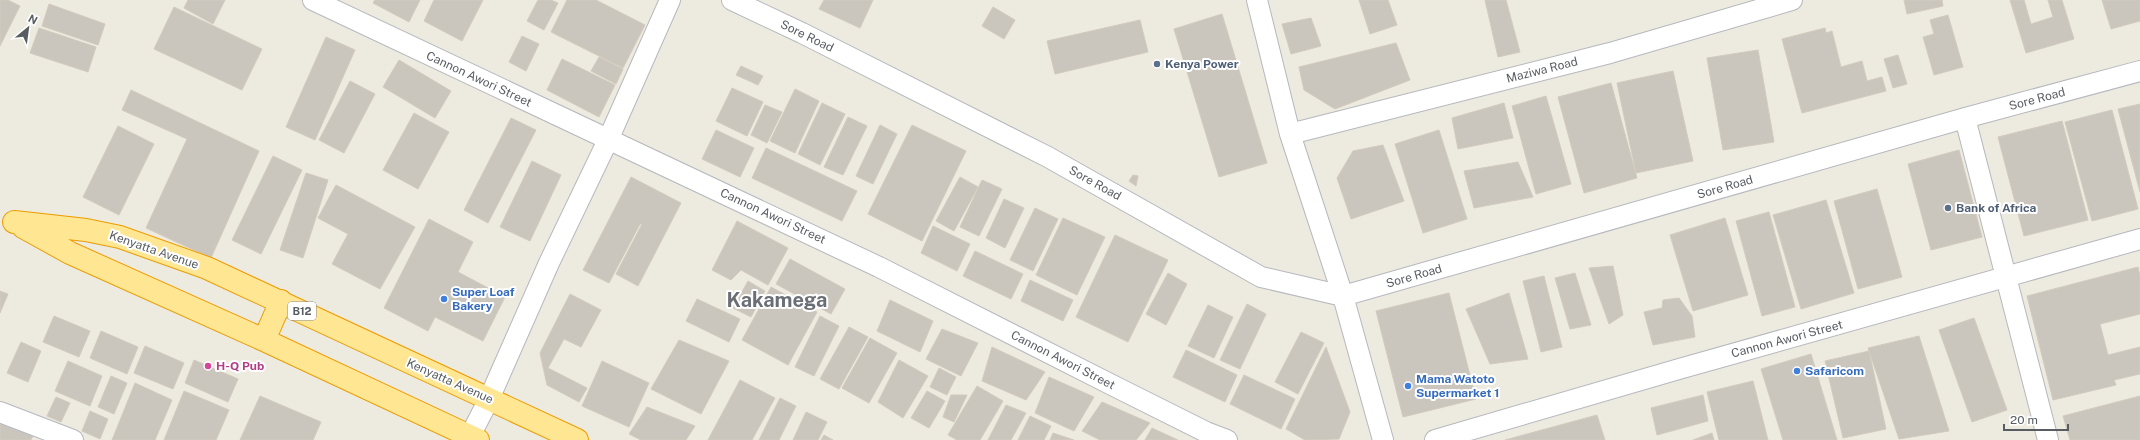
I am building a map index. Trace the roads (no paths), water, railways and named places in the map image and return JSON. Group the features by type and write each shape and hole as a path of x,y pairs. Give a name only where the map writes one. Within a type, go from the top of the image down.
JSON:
{"highway":[{"name":"Kenyatta Avenue","path":"7,219 86,230 120,237 207,268 281,301 577,440"},
{"name":"Kenyatta Avenue","path":"7,219 70,253 264,340 472,439"},
{"path":"264,340 281,301"}],"street":[{"name":"Cannon Awori Street","path":"313,0 872,263 1206,432 1228,440"},
{"path":"472,439 549,263 608,140 670,0"},
{"name":"Sore Road","path":"732,0 802,33 1048,157 1261,277 1343,296 1965,118 2140,71"},
{"path":"1257,0 1290,134 1343,296 1383,440"},
{"name":"Maziwa Road","path":"1290,134 1610,53 1792,0"},
{"path":"1965,118 2008,278 2048,440"},
{"name":"Cannon Awori Street","path":"1435,440 1679,369 2008,278 2140,239"},
{"path":"0,412 73,440"}],"place":[{"name":"Kenya Power","path":"1157,64"},
{"name":"Bank of Africa","path":"1948,208"},
{"name":"Super Loaf Bakery","path":"444,299"},
{"name":"H-Q Pub","path":"208,366"},
{"name":"Safaricom","path":"1797,371"},
{"name":"Mama Watoto Supermarket 1","path":"1408,386"}],"district":[{"name":"Kakamega","path":"777,300"}]}
